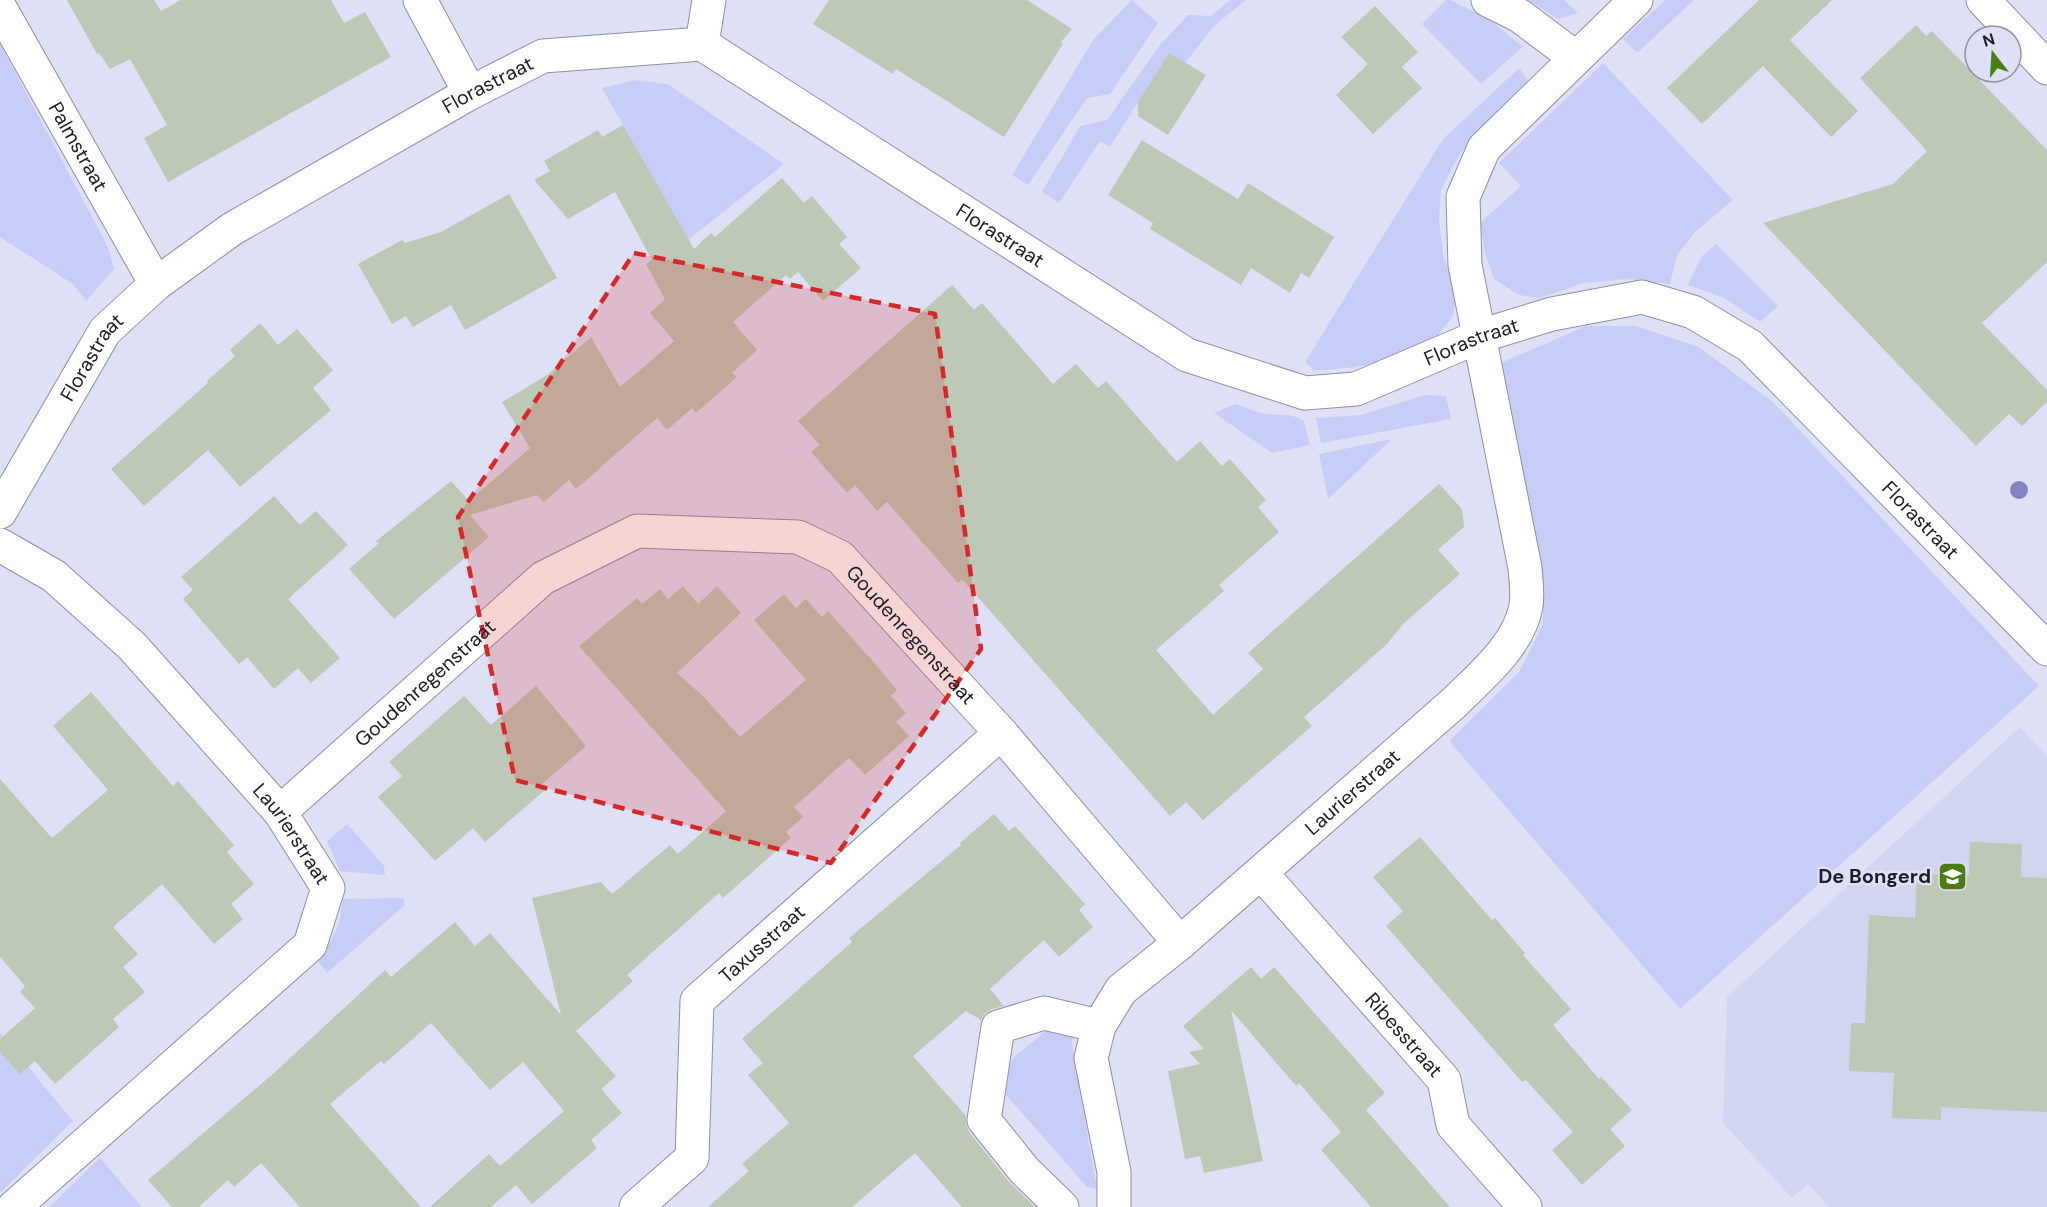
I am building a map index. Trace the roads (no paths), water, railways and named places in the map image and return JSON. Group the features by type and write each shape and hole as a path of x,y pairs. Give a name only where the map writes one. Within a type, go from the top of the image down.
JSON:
{"street":[{"path":"420,0 471,93"},
{"path":"702,44 709,0"},
{"path":"1488,0 1520,16 1576,58"},
{"name":"Laurierstraat","path":"1114,1207 1114,1172 1090,1058 1099,1026 1121,990 1180,943 1455,702 1487,670 1519,630 1527,604 1525,568 1465,266 1463,196 1484,148 1636,0"},
{"path":"1983,0 2047,68"},
{"name":"Palmstraat","path":"0,8 156,284"},
{"name":"Florastraat","path":"0,512 105,331 156,284 232,229 471,93 543,56 702,44 1187,355 1305,393 1356,388 1480,336 1552,314 1642,297 1693,312 1750,346 2047,649"},
{"name":"Goudenregenstraat","path":"280,812 543,578 637,531 798,537 840,557 1000,733 1180,943"},
{"name":"Laurierstraat","path":"0,545 54,576 132,646 280,812 328,888 310,945 14,1207"},
{"name":"Taxusstraat","path":"636,1207 693,1158 697,1001 1000,733"},
{"name":"Ribesstraat","path":"1261,873 1443,1080 1453,1125 1525,1207"},
{"path":"1062,1207 1024,1170 984,1120 998,1027 1044,1013 1099,1026"}],"place":[{"name":"De Bongerd","path":"1952,876"}]}
